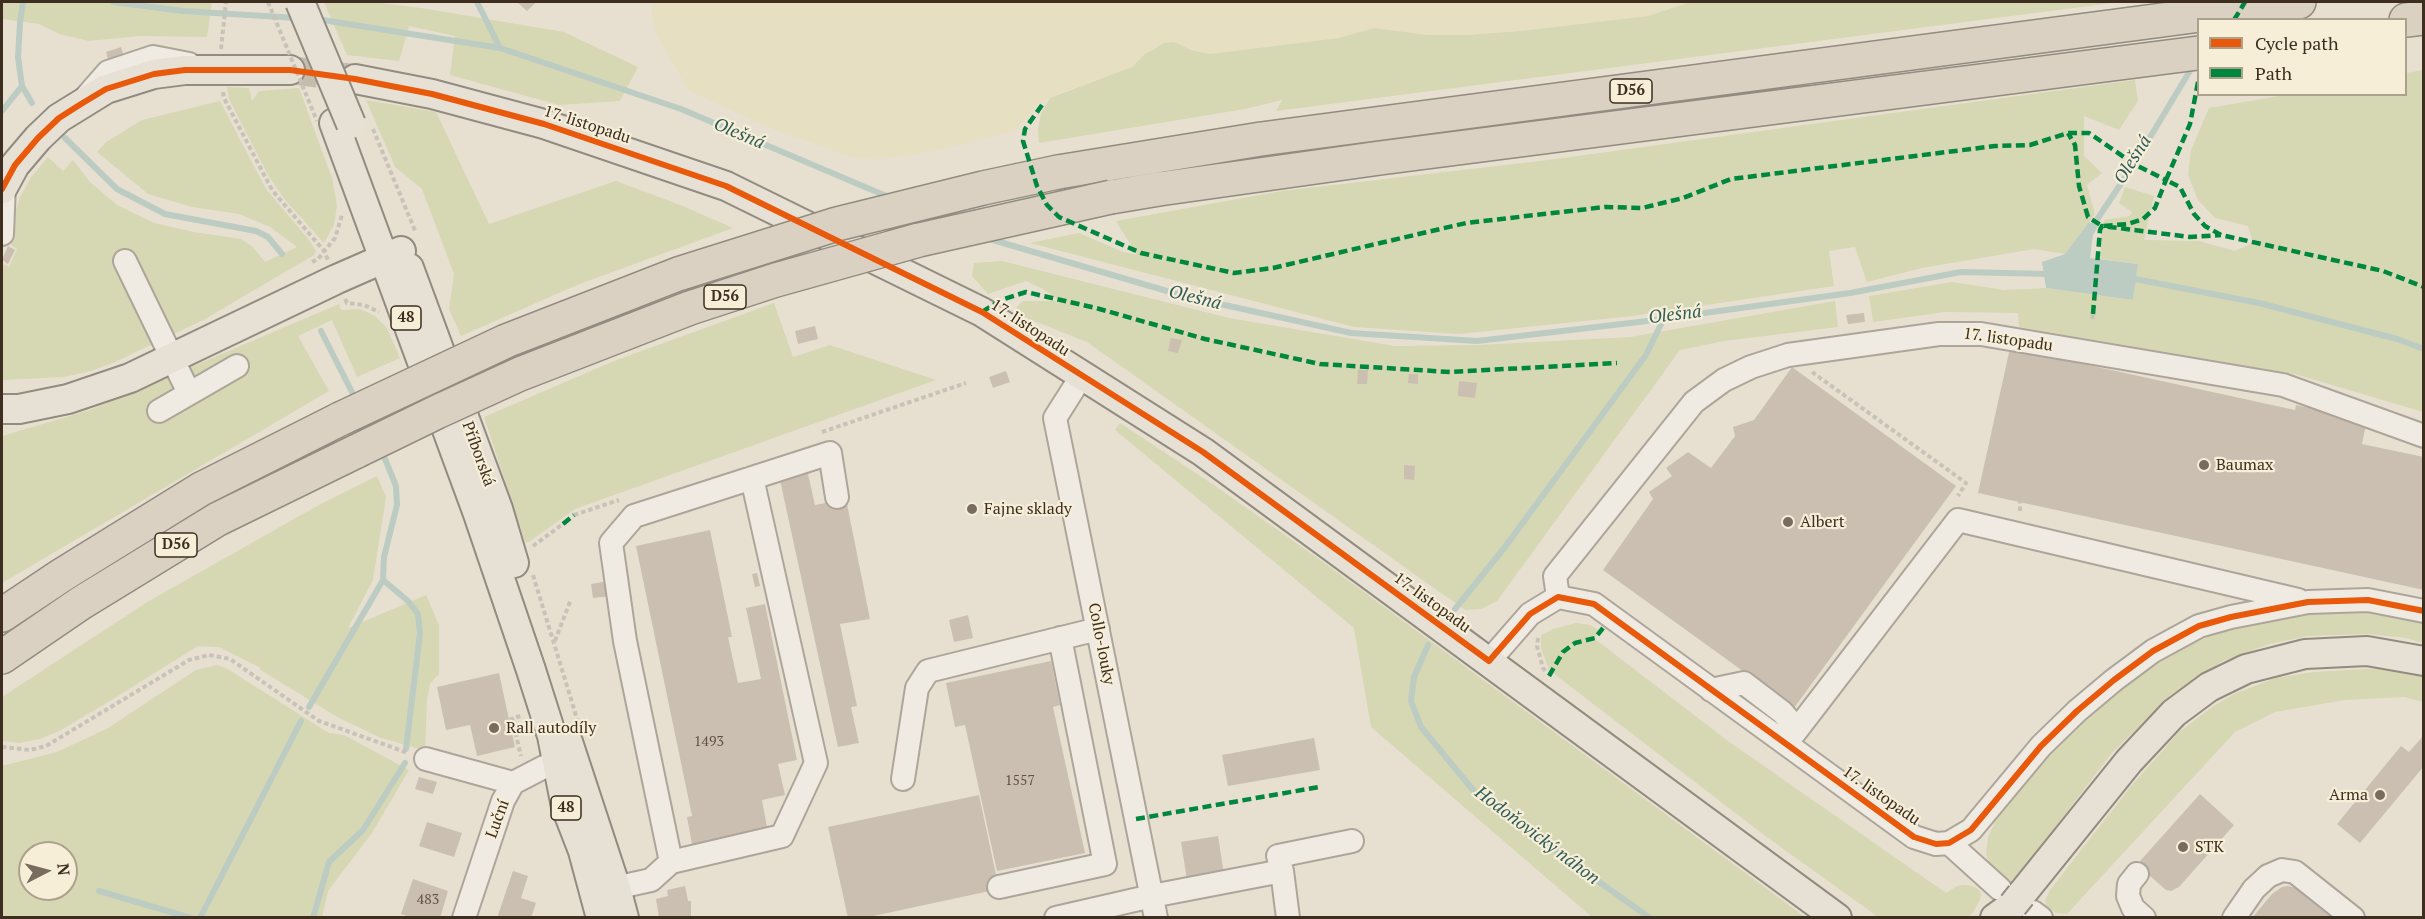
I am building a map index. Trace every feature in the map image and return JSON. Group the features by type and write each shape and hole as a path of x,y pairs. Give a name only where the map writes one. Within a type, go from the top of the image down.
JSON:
{"highway":[{"name":"D56","path":"2,615 201,489 340,419 506,341 678,274 858,218 1058,172 1273,138 2299,2"},
{"path":"2407,21 2424,18"},
{"name":"D56","path":"2,656 81,603 218,519 520,374 690,308 786,277 919,240 1111,197 1170,187 2185,54"}],"main road":[{"name":"Příborská","path":"282,2 393,254 552,736 565,761 566,807 604,900 624,918"},
{"name":"Příborská","path":"300,2 334,123"},
{"path":"3,187 15,165 59,118 106,89 154,74 216,68 290,70"},
{"name":"17. listopadu","path":"355,79 432,94 544,124 726,186 982,312 1081,377 1203,452 1837,918"},
{"path":"2,408 19,409 69,399 130,378 173,358 342,291 393,254"},
{"path":"2015,909 2129,761 2174,713 2209,687 2246,669 2305,654 2367,651 2424,661"}],"street":[{"path":"2,234 3,187"},
{"path":"125,261 189,393"},
{"name":"17. listopadu","path":"1949,843 1936,844 1914,837 1792,736 1711,690 1594,604 1558,597 1555,576 1694,402 1724,380 1751,367 1788,355 1939,334 1981,334 2283,385 2424,436"},
{"path":"159,411 237,366"},
{"name":"Collo-louky","path":"1081,377 1055,418 1154,907"},
{"path":"671,862 625,641 611,543 634,516 830,453 837,497"},
{"path":"604,900 651,880 671,862 782,836 816,763 752,478"},
{"path":"1792,736 1958,520 2308,602"},
{"path":"1489,661 1530,614 1558,597"},
{"path":"2015,909 1949,843 1971,831 2041,746 2077,711 2153,651 2199,626 2231,617 2308,602 2368,600 2424,611"},
{"path":"903,779 917,688 928,671 1098,629"},
{"path":"999,887 1105,864 1060,638"},
{"path":"426,759 519,779 565,761"},
{"name":"Luční","path":"464,918 503,801 519,779"},
{"path":"1288,918 1278,856 1352,841"},
{"path":"2234,918 2254,889 2268,876 2282,870 2295,872 2353,918"},
{"path":"1056,918 1154,907 1282,871"},
{"path":"2137,874 2129,884 2128,896 2133,908 2144,918"}],"path":[{"path":"226,2 216,68 224,98 272,190 324,251 342,291"},
{"path":"268,2 334,123"},
{"path":"309,264 318,259 335,238 344,208"},
{"path":"1788,355 1966,483 1958,496"},
{"path":"2020,502 2020,511"},
{"path":"525,552 563,524"},
{"path":"555,642 571,599"},
{"path":"1541,631 1537,646 1543,668 1549,676"},
{"path":"2,747 30,750 46,746 189,660 209,655 230,659 319,721 426,759"},
{"path":"519,779 510,719 527,714"}],"shaded area":[{"path":"652,2 1691,2 1648,16 1521,31 1428,35 1374,28 1339,38 1210,54 1169,42 1155,46 1132,67 1037,104 1017,130 952,147 901,157 857,159 765,126 689,91 656,34 652,17"},
{"path":"2089,222 2098,226 2093,235 2090,258 2138,264 2133,300 2046,288 2042,262 2065,254"}],"green space":[{"path":"2,2 212,2 207,37 139,36 89,41 59,34 39,24 2,19"},
{"path":"324,2 372,2 421,8 564,32 638,67 620,101 559,105 450,75 455,36 409,26 399,61 347,55"},
{"path":"1691,2 2120,2 1276,111 1282,100 1245,109 1039,143 1038,129 1041,114 1050,98 1132,67 1145,54 1164,43 1174,42 1191,50 1210,54 1339,38 1374,28 1428,35 1521,31 1648,16"},
{"path":"2423,70 2423,412 2295,374 2019,327 2018,313 1945,312 1873,322 1869,296 1952,282 2004,290 2046,288 2133,300 2138,264 2101,259 2104,220 2130,216 2132,212 2119,203 2125,187 2154,196 2144,240 2199,241 2235,251 2253,243 2248,226 2215,218 2198,200 2188,175 2191,150 2209,108 2279,96 2407,96 2407,73"},
{"path":"2135,80 2138,101 2119,130 2084,116 2084,156 2102,173 2087,185 2095,214 2065,254 2034,249 1922,268 1867,282 1855,247 1829,251 1834,286 1633,316 1459,334 1354,327 1030,243 1079,233 1123,252 1137,255 1116,221 1282,191 1548,160"},
{"path":"227,87 249,88 252,101 259,91 299,88 332,178 337,206 334,225 324,243 286,201 269,177 229,99"},
{"path":"366,100 436,112 489,224 616,181 733,228 577,285 461,336 449,309 454,274 422,189 395,167"},
{"path":"220,101 266,189 309,240 316,251 314,255 205,319 115,362 91,371 64,377 2,380 2,264 9,267 17,249 11,245 10,232 19,199 31,177 48,157 63,171 73,160 90,182 117,205 154,223 241,239 253,247 265,262 297,247 270,227 239,214 192,207 148,194 97,152 106,142 142,120"},
{"path":"1002,261 1229,318 1395,346 1479,345 1630,337 1835,301 1838,327 1724,341 1680,350 1497,601 1481,609 1465,610 1087,342 1024,317 1016,308 1023,301 1060,301 1043,289 1026,281 988,294 972,276 974,263"},
{"path":"774,303 793,357 830,345 936,380 575,509 529,542 525,542 484,417 614,361"},
{"path":"339,304 341,310 360,309 375,316 387,328 400,358 357,377 332,320 298,336 329,391 2,583 2,436 90,410"},
{"path":"1120,423 1214,485 1326,564 1805,917 1592,917 1371,727 1354,628 1115,430"},
{"path":"377,476 386,497 373,580 348,628 426,595 439,625 439,674 430,684 427,700 425,751 379,737 339,718 259,669 261,668 219,647 198,646 61,730 40,739 19,743 2,741 2,697 149,601 317,506"},
{"path":"2343,611 2402,614 2423,618 2423,643 2406,638 2367,634 2308,636 2269,644 2223,661 2172,694 2111,754 2012,884 1997,875 1990,866 1986,854 1988,837 1995,822 2038,762 2132,679 2192,644 2221,631 2281,617"},
{"path":"1576,623 1590,625 1598,630 1595,639 1728,741 1946,893 1957,886 1964,885 1978,889 1981,893 1980,900 1972,914 1966,918 1878,917 1764,835 1549,670 1541,648 1541,635"},
{"path":"217,665 226,668 329,733 344,735 409,770 372,833 328,891 322,917 2,917 2,766 57,752 108,728 196,670"},
{"path":"2382,668 2423,676 2423,702 2404,697 2345,700 2275,712 2235,732 2067,914 2056,913 2047,907 2045,901 2050,890 2132,785 2178,733 2212,707 2234,694 2276,678 2314,672"}],"building":[{"path":"517,2 536,2 527,11"},
{"path":"121,47 123,54 108,59 106,52"},
{"path":"8,246 15,250 8,264 2,260"},
{"path":"1864,313 1865,322 1848,324 1846,315"},
{"path":"815,326 818,339 798,344 795,331"},
{"path":"1171,338 1182,340 1178,353 1168,351"},
{"name":"Baumax","path":"2010,348 2295,410 2296,405 2367,420 2362,444 2424,457 2424,590 1978,493"},
{"name":"Albert","path":"1792,367 1956,486 1794,708 1603,570 1653,499 1649,492 1672,476 1666,468 1688,452 1711,468 1735,436 1733,427 1754,420"},
{"path":"1358,370 1368,370 1367,384 1357,384"},
{"path":"1006,371 1010,382 993,388 989,377"},
{"path":"1409,374 1418,374 1418,384 1408,383"},
{"path":"1459,381 1477,383 1475,398 1458,396"},
{"path":"1404,465 1415,466 1414,480 1404,479"},
{"path":"808,474 815,505 846,499 870,619 840,624 857,706 851,707 859,743 838,747 780,480"},
{"path":"710,530 732,637 728,637 738,683 761,679 746,608 765,604 797,760 778,764 785,795 762,800 767,827 692,844 687,817 692,816 636,546"},
{"path":"757,573 760,586 755,587 752,574"},
{"path":"608,581 611,596 593,598 591,584"},
{"path":"968,615 973,638 954,642 949,620"},
{"path":"1051,661 1060,705 1053,707 1085,853 997,871 965,725 955,727 946,683"},
{"path":"499,673 515,747 477,756 470,725 446,730 437,687"},
{"name":"Arma","path":"2424,735 2424,766 2360,843 2337,824 2401,746 2409,752"},
{"path":"1314,738 1320,770 1228,786 1222,755"},
{"path":"419,777 437,782 433,794 415,789"},
{"name":"STK","path":"2200,794 2234,825 2179,887 2171,891 2166,890 2150,876 2145,882 2132,870"},
{"path":"979,795 999,889 864,918 848,918 828,827"},
{"path":"427,822 462,833 454,857 419,846"},
{"path":"1218,836 1224,874 1187,880 1181,842"},
{"path":"513,871 528,876 521,898 536,903 531,918 497,918"},
{"path":"413,879 448,891 440,918 413,918 401,914"},
{"path":"685,886 688,901 691,901 691,918 659,918 656,899 668,896 667,890"},
{"path":"2288,886 2300,889 2334,918 2252,918 2272,894"}],"waterway":[{"path":"23,2 18,57 22,86 32,103"},
{"name":"Olešná","path":"113,2 183,11 297,18"},
{"path":"477,2 500,48"},
{"name":"Olešná","path":"316,19 500,48 681,109 891,198"},
{"name":"Olešná","path":"2090,230 2134,164 2194,64"},
{"path":"2,111 22,86"},
{"path":"65,138 117,189 165,214 256,231 268,237 282,254"},
{"name":"Olešná","path":"986,238 1184,296 1351,333 1477,341 1639,322 1850,293 1961,272 2050,274"},
{"path":"2130,278 2259,303 2397,339 2424,349"},
{"name":"Hodoňovický náhon","path":"1455,609 1505,547 1646,355 1664,318"},
{"path":"321,331 356,400"},
{"path":"381,449 396,486 397,505 384,557 383,580 408,601 418,614 420,633 406,749"},
{"path":"309,707 383,580"},
{"name":"Hodoňovický náhon","path":"1428,645 1414,677 1411,701 1421,727 1478,796 1650,918"},
{"path":"200,918 301,721"},
{"path":"313,918 329,862 363,830 405,763"},
{"path":"99,891 191,918"}],"tunnel":[{"path":"290,70 353,78"}],"marked path":[{"path":"2235,18 2245,2"},
{"path":"2197,87 2190,124 2166,180 2180,187 2194,214 2205,226 2221,235 2383,271 2424,287"},
{"path":"1042,105 1025,129 1023,141 1037,186 1047,205 1059,217 1141,253 1234,273 1273,268 1466,223 1605,207 1642,208 1683,198 1731,179 1995,146 2030,145 2068,133 2089,133 2134,164 2166,180 2155,208 2143,219 2128,224 2102,226 2088,217 2079,186 2075,145 2068,133"},
{"path":"2093,314 2102,226 2190,237 2221,235"},
{"path":"982,312 1001,300 1026,292 1096,308 1205,339 1320,364 1450,372 1617,363"},
{"path":"563,524 574,515"},
{"path":"1549,676 1563,652 1575,643 1595,638 1603,628"},
{"path":"1136,819 1319,787"}],"cycle path":[{"path":"2,189 15,165 59,118 106,89 154,74 185,70 290,70 355,79 432,94 544,124 726,186 982,312 1203,452 1489,661 1530,614 1558,597 1594,604 1914,837 1936,844 1949,843 1971,830 2041,746 2077,711 2114,680 2153,651 2199,626 2231,617 2308,602 2368,600 2424,611"}],"place":[{"name":"Baumax","path":"2204,465"},
{"name":"Fajne sklady","path":"972,509"},
{"name":"Albert","path":"1788,522"},
{"name":"Rall autodíly","path":"494,728"},
{"name":"Arma","path":"2380,795"},
{"name":"STK","path":"2183,847"}]}
